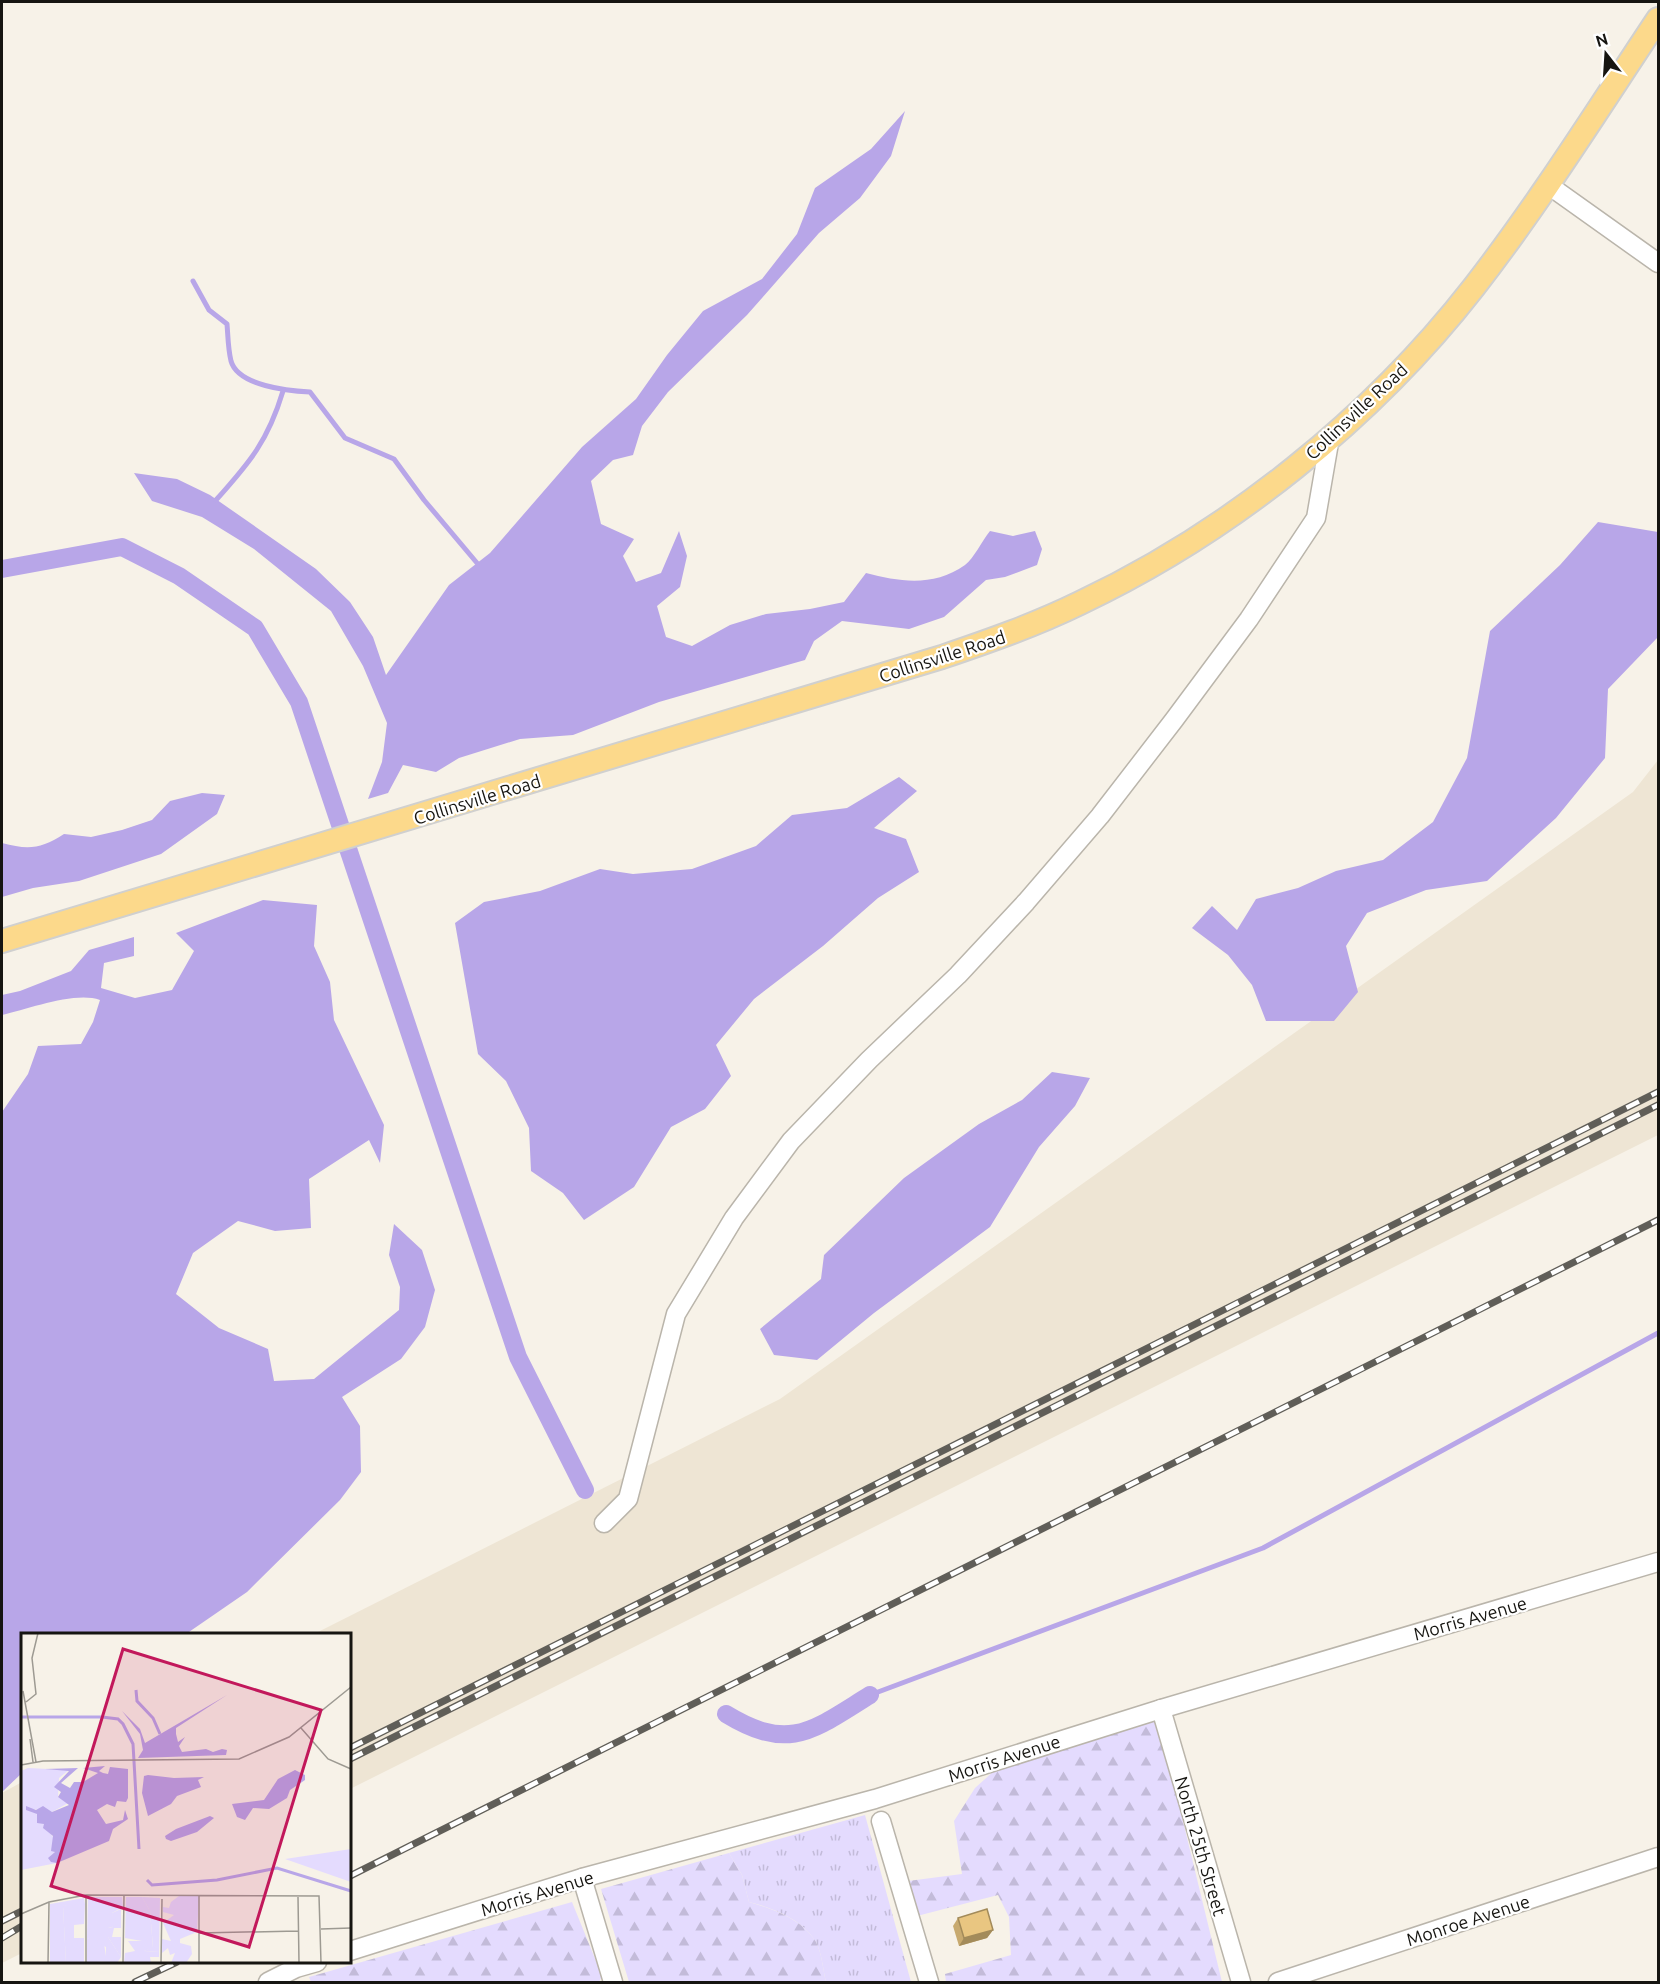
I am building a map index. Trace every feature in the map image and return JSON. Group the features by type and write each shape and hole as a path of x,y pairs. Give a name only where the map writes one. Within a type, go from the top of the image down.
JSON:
{"main road":[{"name":"Collinsville Road","path":"2,942 942,657 1013,633 1081,603 1144,570 1256,497 1330,437 1425,344 1473,287 1547,184 1659,19"}],"street":[{"path":"1547,184 1659,263"},
{"path":"604,1524 628,1499 676,1314 734,1218 791,1141 869,1060 958,975 1026,902 1100,816 1167,729 1249,619 1316,518 1330,437"},
{"name":"Morris Avenue","path":"351,1951 582,1878 875,1799 1161,1708 1659,1562"},
{"name":"North 25th Street","path":"1161,1708 1241,1983"},
{"path":"881,1821 929,1983"},
{"name":"Monroe Avenue","path":"1278,1983 1659,1857"},
{"path":"582,1878 613,1983"},
{"path":"268,1983 298,1975 315,1963"}],"shaded area":[{"path":"905,111 891,156 860,198 819,233 747,315 668,392 642,426 633,455 613,460 591,481 601,524 634,539 623,556 636,582 661,573 679,531 687,556 680,587 657,606 666,637 692,646 730,625 766,614 844,602 866,573 891,579 917,581 941,577 965,565 990,531 1013,536 1035,531 1042,549 1037,565 1005,577 986,580 944,617 909,629 842,621 814,641 805,660 659,702 573,735 520,739 459,758 436,772 403,765 388,793 368,799 382,762 387,723 363,666 331,611 254,549 202,517 152,501 134,473 177,479 210,495 316,569 350,602 373,637 386,675 449,585 490,553 582,447 636,399 667,355 703,311 762,279 797,234 815,188 871,149"},
{"path":"1598,522 1658,532 1658,637 1608,689 1605,758 1556,818 1487,881 1426,890 1367,913 1346,946 1358,992 1334,1021 1266,1021 1252,985 1228,955 1192,928 1212,906 1237,930 1256,899 1298,888 1336,871 1383,860 1433,822 1467,758 1490,631 1560,565"},
{"path":"1658,760 1658,1135 351,1788 351,1633 316,1633 780,1399 1633,792"},
{"path":"899,777 917,791 874,828 906,839 919,872 878,898 823,946 754,999 716,1045 731,1076 705,1109 671,1127 634,1187 584,1220 563,1193 531,1171 529,1128 506,1081 478,1054 455,923 484,902 540,891 600,869 633,874 692,869 756,846 792,815 847,808"},
{"path":"202,793 225,795 217,814 161,854 79,881 33,888 2,897 2,843 19,847 34,847 48,843 64,834 91,837 122,830 152,820 170,801"},
{"path":"263,900 317,905 314,946 330,982 334,1020 384,1125 380,1163 369,1140 309,1179 311,1228 275,1231 238,1221 193,1253 176,1294 219,1328 268,1349 274,1381 314,1379 399,1310 400,1287 389,1255 394,1224 422,1250 435,1290 425,1327 401,1359 342,1397 360,1426 361,1472 340,1500 247,1592 187,1633 21,1633 21,1774 2,1792 2,1112 28,1074 38,1046 81,1044 93,1022 100,1000 65,999 2,1015 2,995 20,991 71,971 89,950 134,937 134,956 104,963 101,988 135,998 172,990 194,951 176,933"},
{"path":"1052,1072 1090,1078 1075,1106 1039,1147 990,1227 874,1313 817,1360 774,1355 760,1329 821,1279 824,1255 904,1178 979,1124 1022,1100"},
{"path":"21,1783 21,1954 2,1963 2,1793"}],"green space":[{"path":"1156,1710 1222,1982 946,1982 945,1974 1011,1955 1009,1917 998,1895 917,1916 908,1881 962,1874 954,1821 975,1788 1004,1762"},
{"path":"865,1815 911,1982 826,1982 820,1951 810,1934 786,1916 749,1902 742,1875 729,1853"},
{"path":"729,1853 742,1875 749,1902 786,1916 810,1934 820,1951 826,1982 629,1982 601,1889"},
{"path":"572,1902 602,1976 599,1982 311,1982 309,1977"}],"building":[{"path":"987,1909 993,1930 964,1938 958,1918"}],"waterway":[{"path":"193,281 209,310 227,324 231,361 243,376 265,386 310,392 345,438 394,459 424,500 477,563"},
{"path":"216,500 257,450 271,424 283,391"},
{"path":"2,569 122,547 179,576 255,628 299,702 518,1357 585,1490"},
{"path":"870,1695 1263,1548 1658,1333"},
{"path":"726,1714 748,1726 767,1732 785,1734 801,1732 816,1727 870,1695"}],"railway":[{"path":"351,1747 1658,1092"},
{"path":"351,1758 1658,1105"},
{"path":"351,1875 1658,1220"},
{"path":"2,1921 21,1912"},
{"path":"2,1938 21,1927"},
{"path":"135,1982 175,1963"}]}
